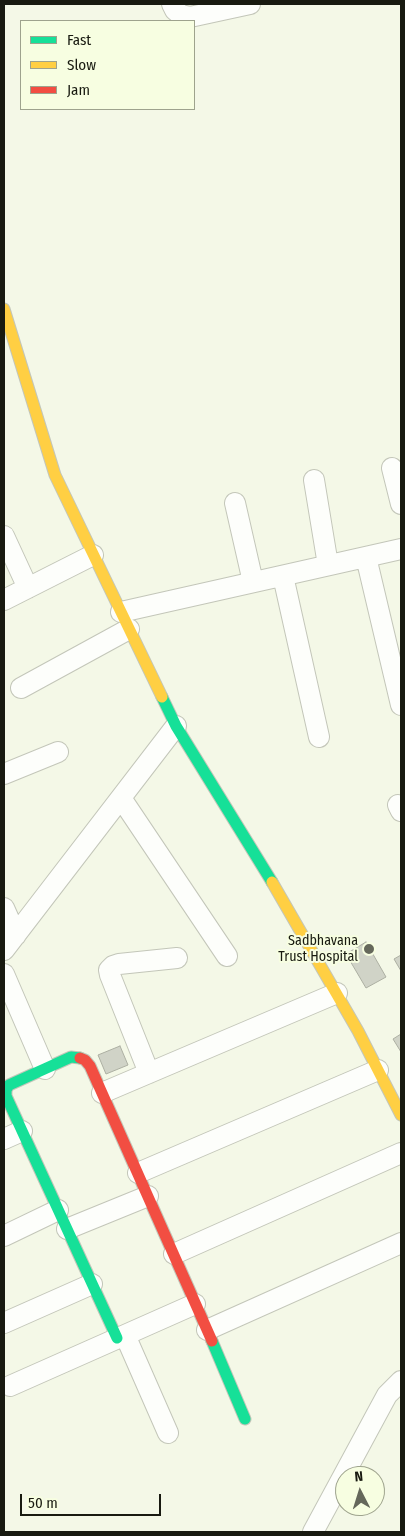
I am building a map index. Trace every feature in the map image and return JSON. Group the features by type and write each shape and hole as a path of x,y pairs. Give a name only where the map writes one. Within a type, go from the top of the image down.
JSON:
{"street":[{"path":"172,4 181,15 190,17 250,4"},
{"path":"4,309 55,475 176,726 268,875 337,993 401,1112"},
{"path":"392,468 401,504"},
{"path":"314,480 328,566"},
{"path":"235,503 253,582"},
{"path":"4,536 28,588"},
{"path":"20,688 125,621 253,582 401,549"},
{"path":"4,600 93,555"},
{"path":"366,557 401,705"},
{"path":"283,576 320,737"},
{"path":"10,943 176,726"},
{"path":"4,774 58,752"},
{"path":"121,798 227,956"},
{"path":"4,908 10,943"},
{"path":"150,1072 109,970 119,964 177,958"},
{"path":"4,974 44,1069"},
{"path":"102,1093 337,993"},
{"path":"168,1433 121,1337 92,1284 58,1210 13,1135 6,1096 6,1090 9,1085 71,1057 79,1057 85,1060 102,1093 245,1419"},
{"path":"138,1173 378,1070"},
{"path":"174,1254 401,1153"},
{"path":"67,1229 148,1196"},
{"path":"4,1236 58,1210"},
{"path":"207,1330 401,1244"},
{"path":"4,1323 92,1284"},
{"path":"10,1386 196,1304"},
{"path":"314,1532 387,1395 401,1381"}],"building":[{"path":"366,942 386,977 366,988 346,954"},
{"path":"401,955 401,971 394,959"},
{"path":"401,1034 401,1052 393,1039"},
{"path":"120,1046 128,1065 106,1074 98,1055"}],"traffic: fast":[{"path":"162,697 176,726 272,882"},
{"path":"80,1058 71,1057 9,1085 6,1090 6,1096 117,1338"},
{"path":"212,1341 245,1419"}],"traffic: slow":[{"path":"4,309 55,475 162,697"},
{"path":"272,882 358,1031 401,1115"}],"traffic: jam":[{"path":"80,1058 85,1060 90,1066 212,1341"}],"place":[{"name":"Sadbhavana Trust Hospital","path":"369,949"}]}
